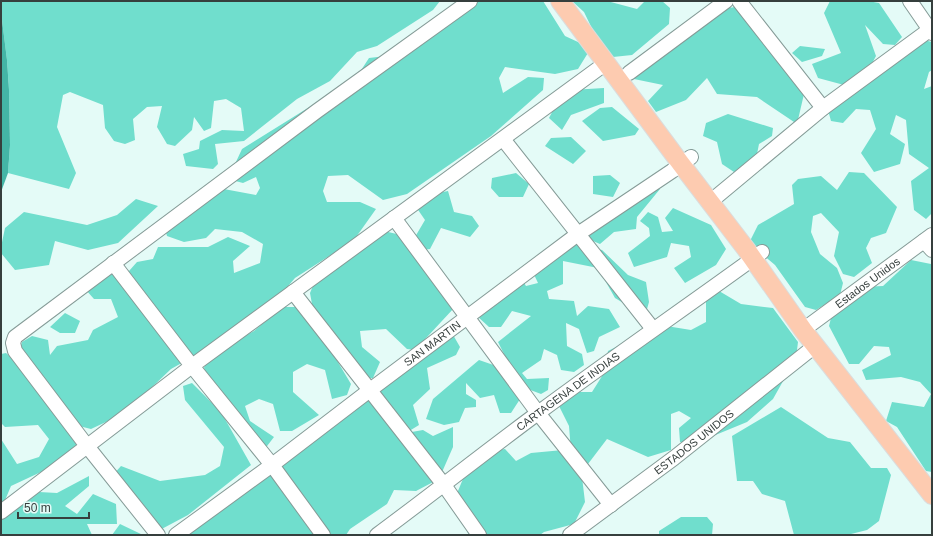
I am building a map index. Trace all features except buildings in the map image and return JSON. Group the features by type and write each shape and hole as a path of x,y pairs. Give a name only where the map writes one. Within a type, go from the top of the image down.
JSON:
{"main road":[{"path":"560,1 606,63 686,160"},
{"path":"574,1 629,73 686,160 808,326 932,477"},
{"path":"808,326 815,346 932,495"}],"street":[{"path":"158,535 87,446 15,351 13,343 15,337 311,116 470,1"},
{"path":"629,73 726,1"},
{"path":"739,1 822,108"},
{"path":"714,199 822,108 931,30 910,1"},
{"path":"1,512 192,366 606,63"},
{"path":"503,139 653,329"},
{"name":"SAN MARTIN","path":"176,535 272,465 578,234 686,160"},
{"path":"394,218 538,413 611,505"},
{"name":"Estados Unidos","path":"808,326 929,242"},
{"name":"CARTAGENA DE INDIAS","path":"376,535 538,413 653,329 757,256"},
{"path":"113,263 192,366 272,465 323,535"},
{"path":"293,292 444,485 479,535"},
{"name":"ESTADOS UNIDOS","path":"570,535 674,458 815,346"}],"shaded area":[{"path":"1,1 440,1 433,10 377,46 357,52 330,81 297,99 244,141 215,144 218,164 213,169 186,166 183,154 199,149 200,141 222,130 244,131 241,108 226,99 214,101 211,128 204,131 194,117 192,130 175,146 167,144 157,127 162,106 147,107 133,119 135,140 125,144 114,141 105,128 103,105 70,92 63,95 57,127 76,173 69,189 8,173 10,145 9,90"},
{"path":"460,1 543,1 565,36 591,48 578,69 555,74 505,67 499,78 503,93 528,77 544,78 543,90 491,136 407,194 383,200 348,175 328,176 323,191 327,202 360,202 376,209 354,240 295,278 260,319 171,369 125,413 91,429 71,424 18,357 22,342 32,336 48,340 50,355 57,346 88,340 93,330 118,317 111,299 94,299 86,290 100,272 129,271 137,262 153,259 158,247 208,247 228,237 250,246 233,261 234,273 260,263 263,244 242,232 215,229 206,238 184,242 167,236 164,225 213,187 256,195 260,188 256,177 243,183 228,179 242,149 356,78 369,58 386,56"},
{"path":"572,1 607,1 637,9 645,1 662,1 670,8 669,24 632,55 613,57 601,47 584,12"},
{"path":"830,1 868,1 879,3 902,37 895,45 883,44 865,25 876,56 868,71 844,85 818,78 812,64 841,53 824,13"},
{"path":"735,7 804,94 797,124 757,97 717,94 707,78 686,100 656,112 648,101 663,85 634,79 631,73 703,12"},
{"path":"1,12 7,60 10,145 8,173 1,192"},
{"path":"924,40 932,42 932,70 929,72 924,89 932,86 932,213 926,219 914,210 911,181 929,168 909,154 906,120 896,115 890,134 905,144 900,164 874,172 861,153 876,129 870,110 856,109 843,123 831,121 828,110"},
{"path":"800,46 825,49 822,56 802,62 792,53"},
{"path":"604,88 604,103 571,115 562,130 549,118 560,97 571,90"},
{"path":"612,107 639,129 635,135 603,141 582,121 600,108"},
{"path":"728,114 773,128 772,136 759,144 756,159 734,172 722,164 717,142 703,136 706,123"},
{"path":"571,137 586,151 573,164 545,146 551,138"},
{"path":"849,172 864,173 897,207 886,233 871,238 866,248 872,263 854,277 843,274 834,256 839,232 821,213 813,216 811,232 820,254 837,268 843,283 840,295 816,310 805,307 775,265 749,243 758,225 794,204 792,185 798,179 821,176 837,190"},
{"path":"516,173 529,184 523,197 499,197 491,188 492,178"},
{"path":"610,175 620,183 613,197 593,194 593,176"},
{"path":"650,184 660,189 637,217 636,229 614,232 600,244 586,238 598,213 618,216"},
{"path":"448,191 454,212 472,216 479,226 470,237 441,228 430,249 422,250 415,237 425,220 414,204 423,196"},
{"path":"136,199 158,206 118,243 88,250 55,241 49,265 15,270 1,253 5,228 24,212 87,225 117,215"},
{"path":"673,208 711,225 726,249 716,265 685,283 674,268 691,257 689,246 671,243 667,257 634,267 628,253 650,236 649,228 640,221 648,212 658,217 662,232 673,231 665,218"},
{"path":"384,231 405,236 454,308 415,350 407,349 386,329 360,331 362,347 380,362 373,378 357,380 314,315 310,293 315,281"},
{"path":"563,242 602,250 628,275 646,282 649,302 647,309 635,310 615,298 598,268 563,261 563,284 547,291 549,299 574,301 577,316 588,306 609,309 620,327 599,337 594,351 587,353 579,329 566,323 567,346 582,354 584,365 574,372 561,370 557,355 544,349 541,360 522,373 527,379 549,378 548,390 541,394 520,386 498,342 531,316 512,311 501,327 489,327 477,316 520,276 526,286 538,283 530,266"},
{"path":"911,260 931,264 932,266 932,472 926,471 897,427 886,421 892,402 924,407 931,394 920,382 901,377 866,380 862,370 891,355 889,347 874,346 859,364 849,364 829,326 833,310 862,287 883,286"},
{"path":"714,288 741,304 773,308 798,342 796,358 773,399 747,422 696,443 680,442 679,428 691,418 679,411 671,414 671,450 648,457 607,439 588,464 580,464 571,451 569,426 559,406 568,392 592,392 604,373 608,351 660,325 691,330 706,322 706,301"},
{"path":"282,307 305,307 351,384 347,395 332,399 325,370 307,364 293,372 293,392 319,415 292,431 280,431 273,404 259,399 245,406 250,421 274,437 264,450 211,390 204,368 208,356 254,331"},
{"path":"65,313 80,321 75,333 60,333 50,327"},
{"path":"452,333 460,347 456,355 427,368 430,389 413,405 419,425 406,433 423,430 433,436 453,427 453,447 439,479 416,491 394,490 387,504 350,529 346,535 168,535 224,498 239,479 282,458 335,421 345,400 374,400 386,375"},
{"path":"6,353 16,362 78,443 56,465 11,486 1,507 1,439 17,464 39,457 49,439 38,425 5,427 1,423 1,354"},
{"path":"479,360 511,371 522,396 511,413 500,413 494,395 480,398 466,383 466,394 476,400 476,407 465,408 459,422 444,425 426,419 433,399"},
{"path":"192,383 221,412 251,465 188,515 156,532 112,476 121,466 160,481 205,475 220,466 224,447 185,400 183,386"},
{"path":"781,407 828,438 850,442 871,468 887,468 891,475 879,521 867,530 847,535 794,535 785,501 762,494 753,481 737,481 732,436"},
{"path":"505,449 516,461 531,453 563,450 582,477 585,502 574,524 544,532 540,535 469,535 453,503 465,474 497,450"},
{"path":"89,476 89,486 65,506 77,514 93,494 116,504 117,524 87,524 92,535 1,535 1,514 21,491 57,493"},
{"path":"681,517 707,517 713,524 712,535 659,535 659,531"},
{"path":"120,524 143,535 112,535"}]}
